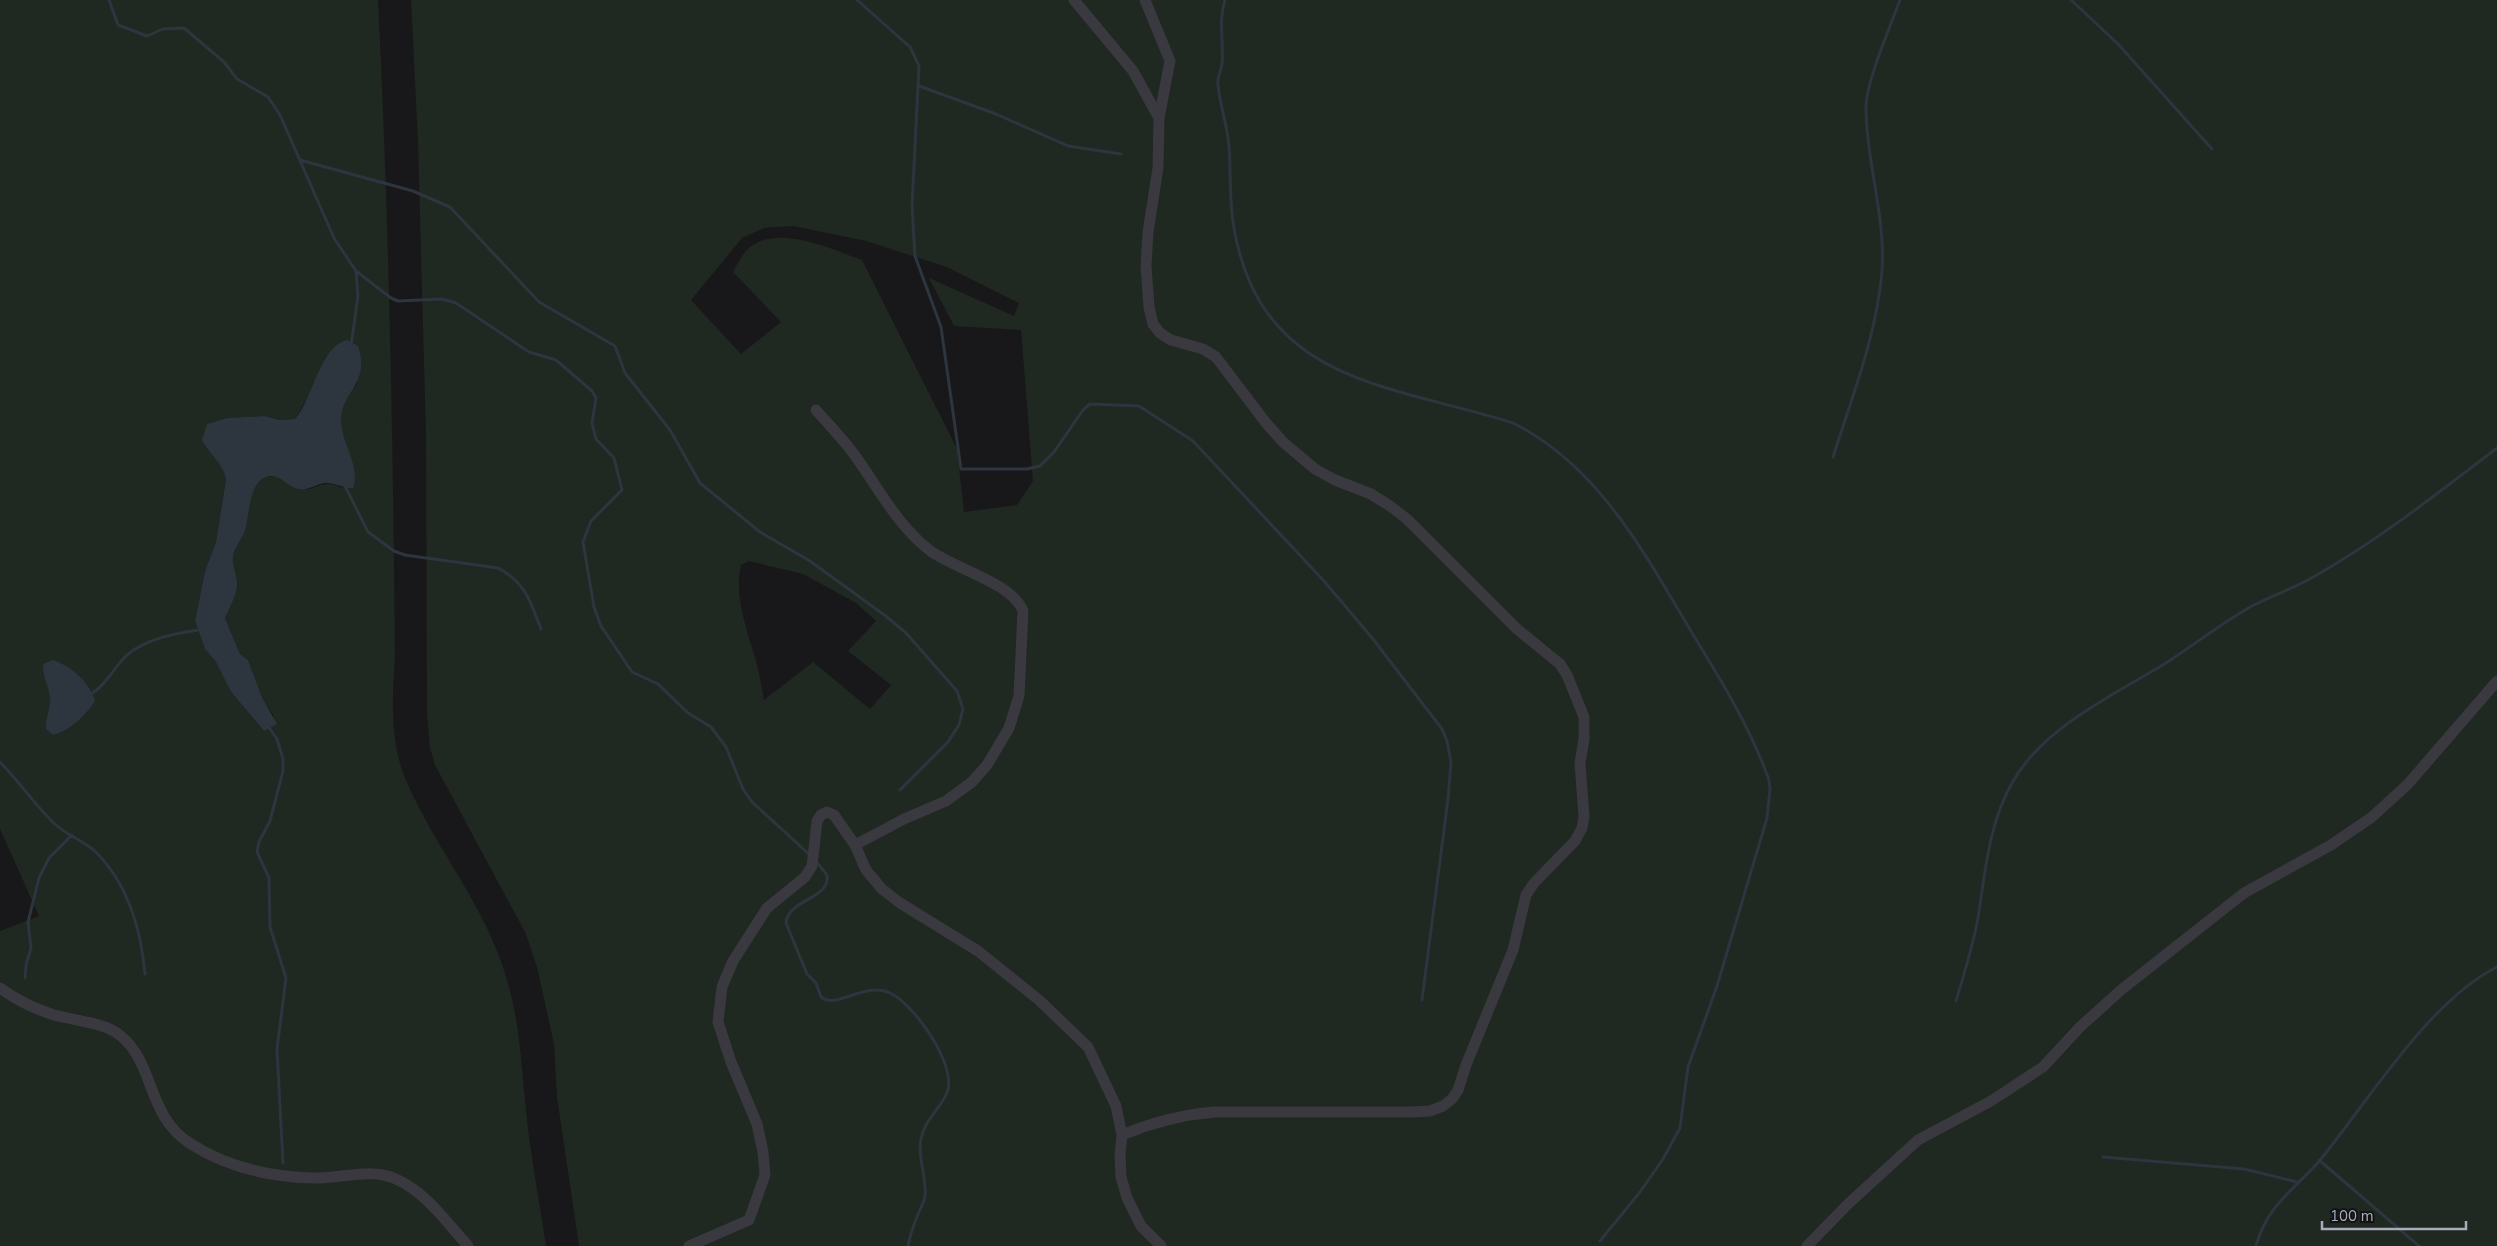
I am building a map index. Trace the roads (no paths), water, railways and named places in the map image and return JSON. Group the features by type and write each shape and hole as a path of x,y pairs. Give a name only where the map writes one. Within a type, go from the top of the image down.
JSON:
{"street":[{"path":"1074,0 1133,71 1159,118"},
{"path":"1122,1135 1152,1122 1194,1114 1413,1112 1430,1111 1443,1106 1458,1090 1466,1065 1483,1027 1513,950 1526,895 1534,883 1576,841 1582,828 1584,816 1580,763 1584,739 1584,717 1571,683 1560,664 1517,629 1408,519 1390,506 1315,468 1283,442 1266,423 1216,357 1203,349 1171,340 1160,333 1153,324 1149,307 1146,266 1148,232 1158,168 1159,118 1170,61 1145,0"},
{"path":"816,410 854,455 901,521 920,543 954,566 1005,589 1020,603 1023,611 1019,696 1009,728 987,765 972,782 953,797 855,845"},
{"path":"1807,1246 1848,1204 1918,1140 1991,1101 2043,1067 2080,1027 2122,990 2244,893 2331,846 2372,817 2408,784 2497,681"},
{"path":"689,1246 749,1220 764,1175 757,1124 731,1062 718,1022 722,987 734,961 767,908 805,877 812,866 814,833 817,821 821,814 827,812 834,815 855,845 866,870 882,889 900,903 978,951 1039,1000 1077,1035 1088,1048 1107,1083 1116,1106 1122,1135 1120,1155 1121,1176 1127,1198 1141,1226 1161,1246"},
{"path":"0,988 27,1004 54,1014 112,1030 122,1037 139,1061 157,1106 166,1121 191,1144 244,1168 263,1173 315,1179 364,1173 395,1179 424,1197 468,1246"}],"waterway":[{"path":"109,0 118,25 147,36 163,29 184,28 224,62 237,79 268,97 280,115 334,238 356,271 391,298 398,301 442,299 456,303 529,352 556,360 592,391 596,398 592,423 596,439 614,458 622,490 591,521 583,542 594,607 601,626 632,672 658,684 688,713 711,727 726,747 743,789 752,802 811,856"},
{"path":"857,0 910,47 919,66 912,206 915,256 941,327 961,469 1027,469 1040,466 1054,452 1083,410 1090,404 1139,406 1193,441 1324,581 1373,639 1442,729 1447,741 1451,762 1422,1000"},
{"path":"1225,0 1222,16 1222,64 1218,81 1229,145 1232,218 1249,280 1272,319 1302,348 1338,369 1378,385 1513,423 1543,441 1571,463 1617,514 1656,573 1734,704 1753,741 1769,780 1767,818 1717,986 1688,1067 1680,1128 1663,1159 1640,1192 1600,1241"},
{"path":"1833,457 1863,365 1879,295 1882,271 1881,230 1869,149 1866,108 1874,70 1900,0"},
{"path":"2071,0 2118,44 2212,149"},
{"path":"919,86 996,114 1068,146 1121,154"},
{"path":"300,160 413,191 450,207 539,302 615,346 625,373 670,430 700,483 760,532 810,561 906,633 957,691 963,709 959,725 948,742 900,790"},
{"path":"351,346 358,296 356,271"},
{"path":"1956,1001 1976,928 1989,849 1998,815 2012,783 2025,763 2042,745 2081,714 2166,663 2219,626 2260,602 2307,580 2363,547 2497,448"},
{"path":"345,486 368,532 394,551 405,555 498,568 507,574 515,580 526,594 541,629"},
{"path":"91,694 101,686 132,651 150,641 199,630"},
{"path":"268,726 277,739 283,759 283,771 270,821 259,842 257,852 269,878 270,927 286,978 277,1049 283,1163"},
{"path":"0,762 48,818 97,853 117,879 132,909 140,941 145,974"},
{"path":"25,978 26,965 31,948 28,922 39,878 49,858 72,835"},
{"path":"815,860 827,875 826,883 823,889 794,909 788,915 786,923 807,974 816,983 821,997 827,1000 835,1000 871,990 890,993 911,1009 921,1022 932,1037 946,1068 949,1081 947,1093 925,1126 921,1139 920,1153 925,1182 925,1196 908,1246"},
{"path":"2256,1246 2261,1231 2275,1208 2321,1159 2402,1053 2448,1002 2472,982 2497,967"},
{"path":"2103,1157 2244,1169 2297,1182"},
{"path":"2319,1160 2419,1246"}]}
